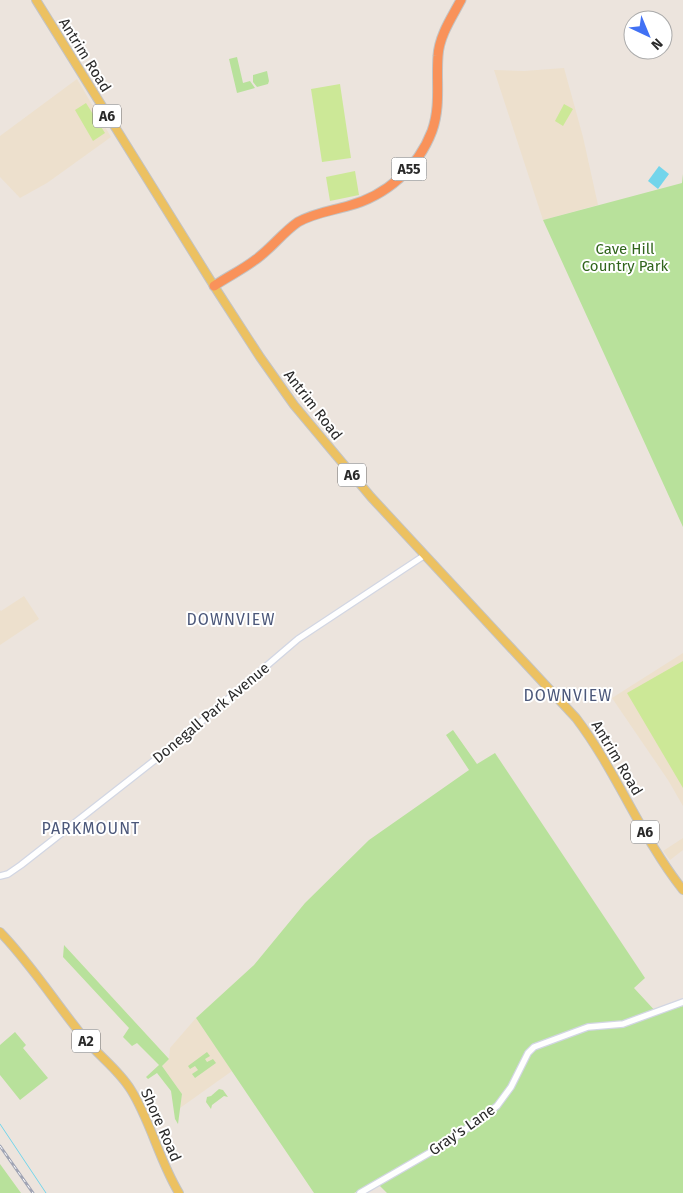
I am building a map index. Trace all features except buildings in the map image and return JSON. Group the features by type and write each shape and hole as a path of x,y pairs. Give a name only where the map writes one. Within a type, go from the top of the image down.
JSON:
{"highway":[{"name":"A55","path":"214,286 256,260 298,222 328,210 347,207 364,201 394,184 415,162 432,130 436,115 439,94 438,55 440,42 461,0"}],"main road":[{"name":"Antrim Road","path":"36,0 260,358 308,423 345,467 576,718 592,741 657,853 683,890"},
{"name":"Shore Road","path":"0,932 33,970 86,1041 115,1068 128,1085 142,1111 170,1178 179,1193"}],"street":[{"name":"Donegall Park Avenue","path":"0,876 8,874 21,865 149,766 298,639 424,555"},
{"name":"Gray's Lane","path":"360,1193 450,1140 497,1106 511,1087 528,1053 534,1047 588,1026 623,1024 683,1002"}],"shaded area":[{"path":"564,68 583,137 598,205 543,220 494,70 524,71"},
{"path":"77,79 111,137 47,183 20,198 0,177 0,136"},
{"path":"24,596 39,619 0,645 0,610"},
{"path":"683,653 683,806 668,780 612,698"},
{"path":"683,838 683,850 670,860 663,851"},
{"path":"196,1018 232,1071 180,1108 182,1094 162,1066 169,1059 170,1048"}],"green space":[{"path":"237,57 243,83 250,81 255,88 237,93 229,59"},
{"path":"267,71 268,84 257,87 253,82 253,75"},
{"path":"340,84 351,158 322,162 311,89"},
{"path":"86,103 105,133 93,141 75,110"},
{"path":"564,104 573,109 563,126 555,121"},
{"path":"355,171 359,195 330,201 326,177"},
{"name":"Cave Hill Country Park","path":"683,174 683,527 543,220 682,183"},
{"path":"683,661 683,788 627,693"},
{"path":"453,730 477,764 495,753 645,978 634,988 658,1014 683,1006 683,1193 387,1193 376,1182 354,1193 314,1193 196,1018 254,965 305,903 369,840 469,770 446,735"},
{"path":"64,945 169,1059 162,1066 182,1094 178,1124 175,1119 171,1091 157,1073 148,1079 146,1077 159,1065 137,1043 132,1046 123,1037 129,1028 63,957"},
{"path":"15,1032 26,1045 23,1048 48,1078 20,1100 0,1075 0,1045"},
{"path":"207,1052 210,1056 205,1059 207,1062 213,1059 216,1063 195,1078 192,1074 198,1070 195,1066 190,1069 188,1066"},
{"path":"219,1089 223,1090 228,1097 224,1096 212,1105 211,1109 206,1102 207,1097"},
{"path":"0,1164 21,1193 0,1193"}],"water":[{"path":"659,166 669,174 658,189 648,181"}],"waterway":[{"path":"0,1124 46,1193"}],"railway":[{"path":"0,1146 33,1193"}],"district":[{"name":"DOWNVIEW","path":"231,619"},
{"name":"DOWNVIEW","path":"568,695"},
{"name":"PARKMOUNT","path":"91,828"}]}
